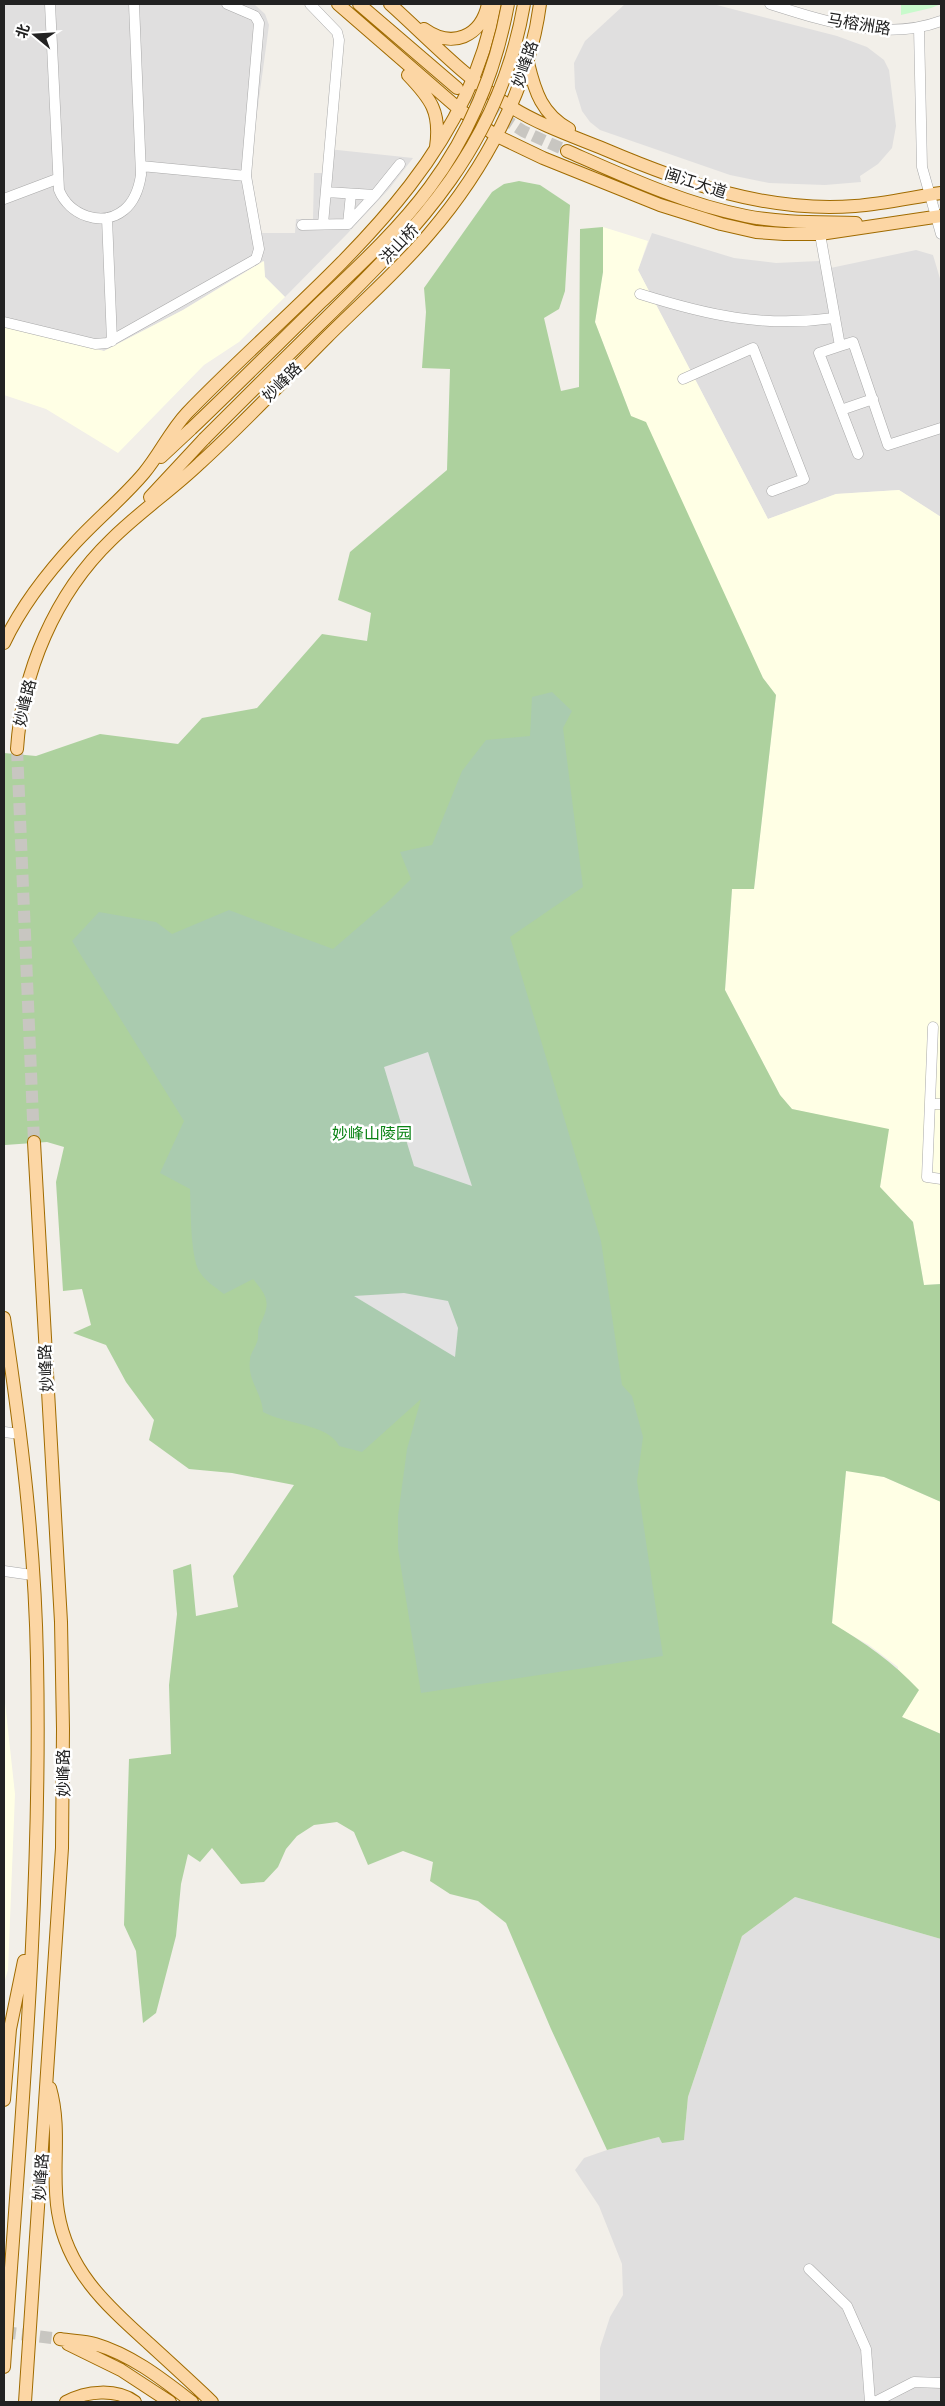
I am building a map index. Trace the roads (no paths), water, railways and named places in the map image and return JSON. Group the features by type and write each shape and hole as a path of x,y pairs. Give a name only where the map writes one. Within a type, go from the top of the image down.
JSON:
{"main road":[{"path":"338,4 421,88 432,104 438,124 435,152"},
{"path":"359,4 459,86 368,4"},
{"path":"392,5 434,36 452,39 461,38 475,29 484,17 488,4"},
{"path":"144,472 186,413 364,239 406,193 435,152 459,109 473,77 490,28 495,4"},
{"path":"4,643 29,600 60,560 144,472 354,271 431,185 464,133 482,95 496,54 508,4"},
{"name":"洪山桥","path":"111,540 204,439 383,262 444,192 475,143 493,107 514,47 524,4"},
{"name":"妙峰路","path":"16,750 25,695 34,662 50,626 68,593 111,540 212,452 398,268 428,235 461,193 495,136 510,106 528,63 540,4"},
{"name":"闽江大道","path":"392,5 414,28 510,106 547,126 647,167 734,196 784,204 855,206 935,194"},
{"path":"363,28 459,109 495,136 543,158 653,202 713,222 756,232 820,234 938,216"},
{"path":"528,63 540,102 549,115 601,148"},
{"path":"855,206 806,216 788,216 748,211 719,204 673,188 567,148 672,194 724,212 798,223 886,225"},
{"name":"妙峰路","path":"25,2402 62,1848 64,1729 60,1604 34,1142"},
{"name":"妙峰路","path":"4,1318 28,1502 37,1656 38,1759 32,1932 4,2367"},
{"path":"4,2100 14,2002 32,1932"},
{"path":"48,2080 55,2107 57,2126 56,2189 58,2214 63,2236 74,2263 88,2284 116,2315 212,2402"},
{"path":"170,2402 121,2370 60,2339 94,2344 124,2355 158,2376 192,2402"},
{"path":"66,2402 80,2394 106,2392 135,2402"}],"street":[{"path":"50,4 57,179 62,197 68,205 86,216 107,218 124,210 131,202 139,186 141,166 134,4"},
{"path":"4,322 95,344 112,341 256,259 259,249 246,176 259,23 254,16 227,4"},
{"path":"310,4 337,32 339,40 323,224"},
{"name":"马榕洲路","path":"770,4 865,28 889,31 919,28 941,22"},
{"path":"919,28 922,167 935,194 941,234"},
{"path":"302,225 348,224 400,164"},
{"path":"141,166 246,176"},
{"path":"4,199 57,179"},
{"path":"326,192 374,195"},
{"path":"348,224 350,194"},
{"path":"107,218 112,341"},
{"path":"820,234 840,346"},
{"path":"640,294 695,310 748,321 786,323 834,318"},
{"path":"858,454 819,353 840,346 853,342 888,444 941,428"},
{"path":"683,379 753,348 804,479 772,491"},
{"path":"841,410 873,399"},
{"path":"936,1032 930,1104 927,1177 941,1179"},
{"path":"930,1104 941,1104"},
{"path":"4,1432 20,1434"},
{"path":"4,1571 32,1575"},
{"path":"809,2269 847,2306 866,2349 870,2402"},
{"path":"875,2402 914,2382 941,2384"}],"tunnel":[{"path":"457,88 523,131 567,151"},
{"path":"17,749 34,1142"},
{"path":"4,2332 60,2339"}],"park label":[{"name":"妙峰山陵园","path":"372,1133"}]}
